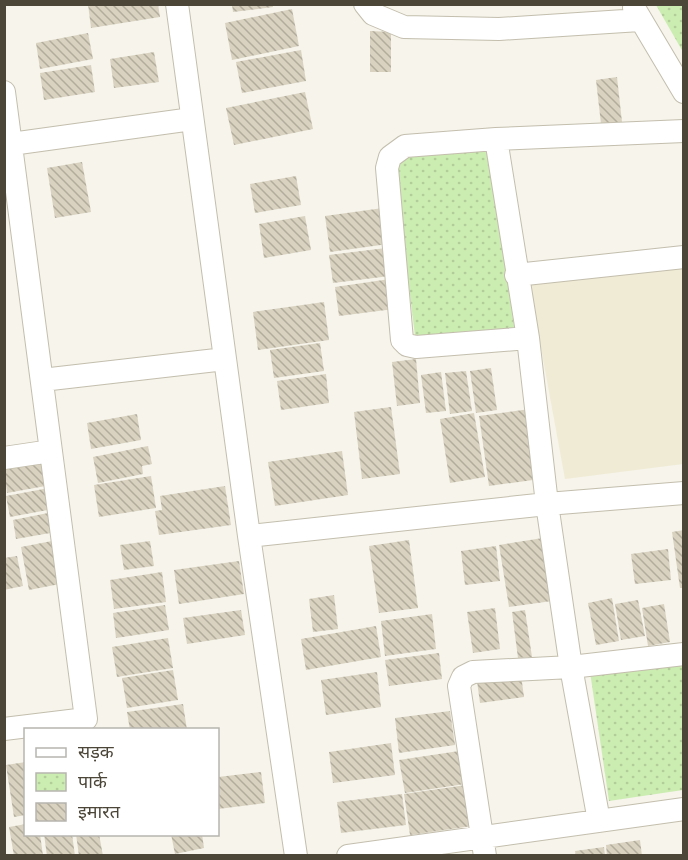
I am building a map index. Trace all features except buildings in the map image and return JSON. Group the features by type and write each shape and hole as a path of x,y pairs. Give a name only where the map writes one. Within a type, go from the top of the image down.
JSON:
{"street":[{"path":"177,4 249,536 296,855"},
{"path":"365,4 379,18 404,27 499,29 636,12 684,92"},
{"path":"4,92 8,144 42,380 86,719 4,729"},
{"path":"8,144 192,119"},
{"path":"528,338 416,347 407,345 402,340 399,328 387,168 390,157 405,146 496,139 684,131"},
{"path":"496,139 528,338 571,668 599,821"},
{"path":"516,274 684,257"},
{"path":"42,380 225,359"},
{"path":"4,458 51,451"},
{"path":"249,536 548,504 684,493"},
{"path":"483,846 459,686 463,677 473,672 571,668 684,654"},
{"path":"348,855 483,846 599,821 684,809"}],"shaded area":[{"path":"683,257 683,464 565,479 527,271"}],"green space":[{"path":"656,5 683,5 683,52"},
{"path":"489,151 515,333 415,336 393,154"},
{"path":"683,654 683,790 609,801 589,665"}]}
